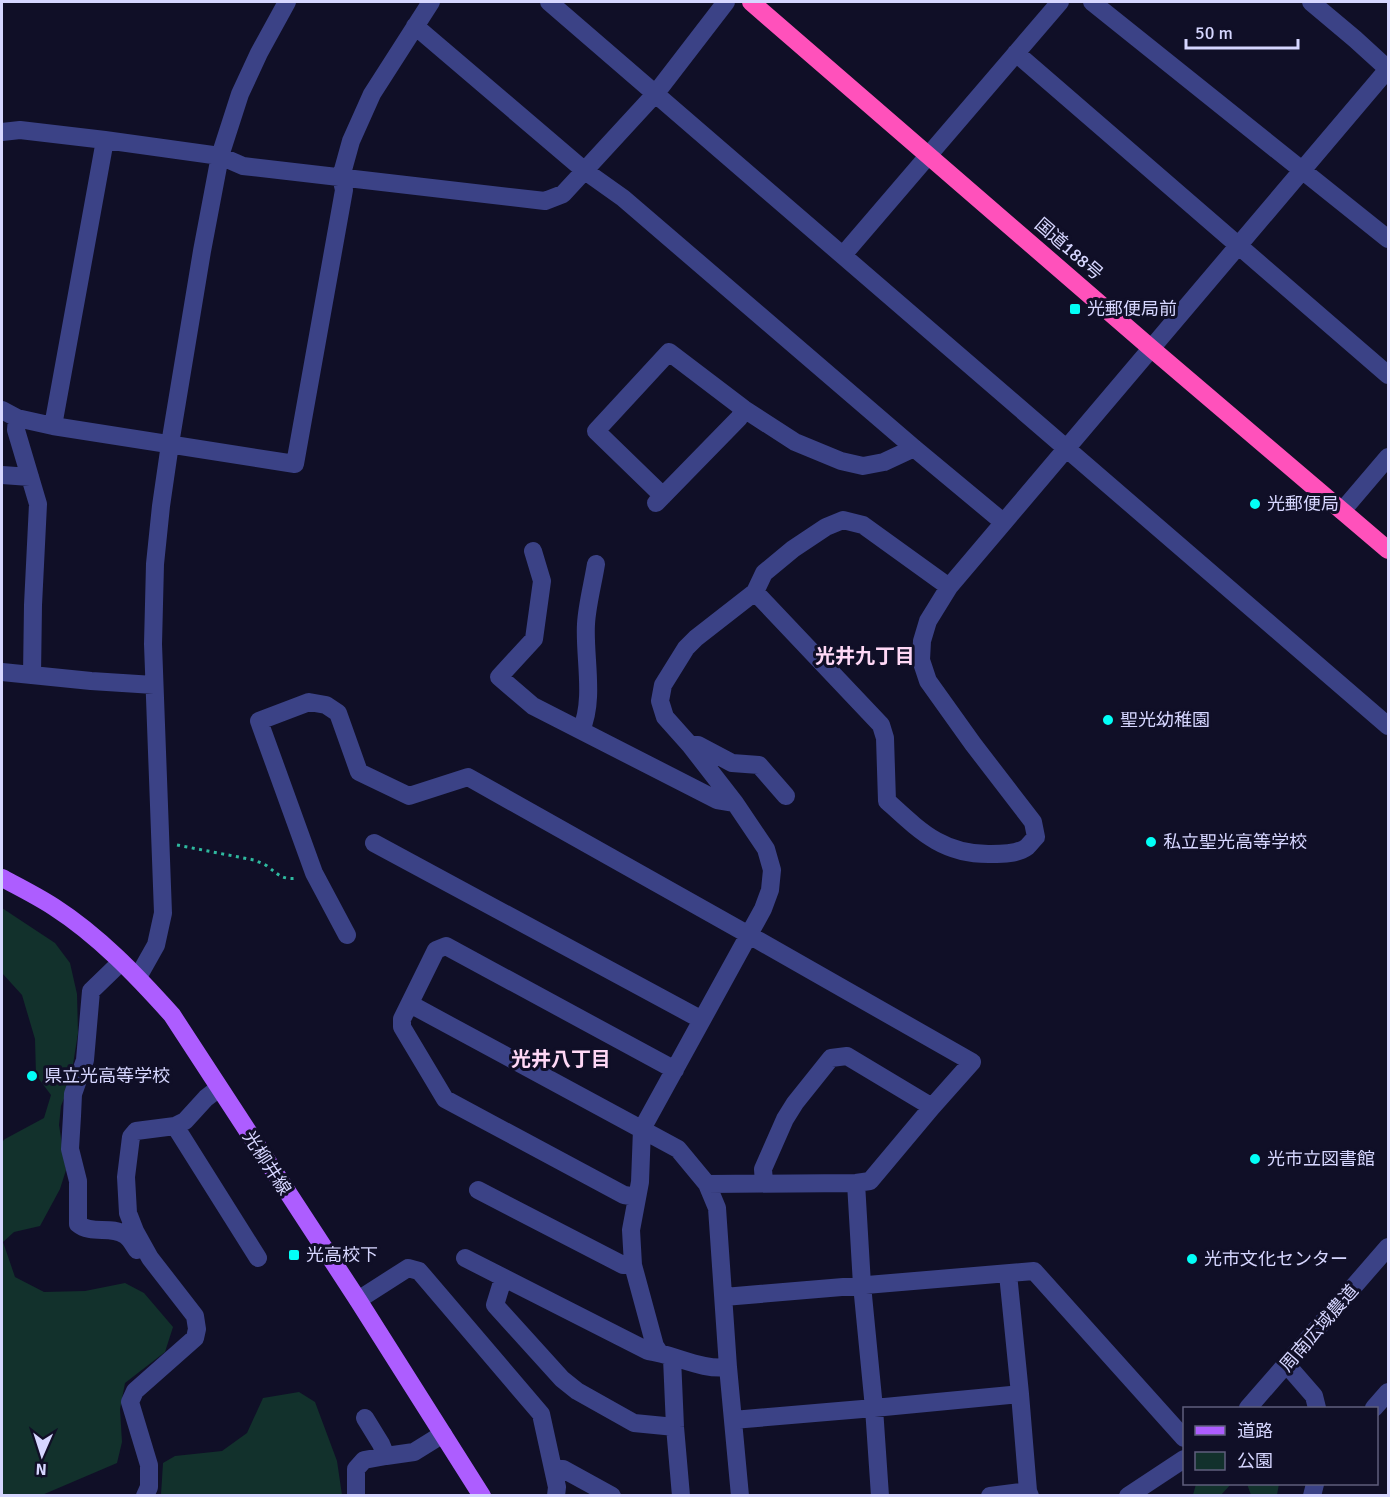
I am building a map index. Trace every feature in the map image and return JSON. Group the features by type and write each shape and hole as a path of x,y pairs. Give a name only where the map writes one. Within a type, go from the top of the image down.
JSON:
{"highway":[{"name":"国道188号","path":"751,2 1152,349 1389,550"}],"main road":[{"name":"光柳井線","path":"2,878 54,907 96,939 138,977 172,1015 358,1300 482,1496"}],"street":[{"path":"138,977 156,945 163,913 153,644 155,564 170,444 220,156 240,94 287,2"},
{"path":"9,414 53,426 295,464 344,190 340,177 351,141 372,94 431,2"},
{"path":"549,2 1389,726"},
{"path":"2,132 20,130 105,140 220,156 243,166 545,201 563,194 656,93 726,2"},
{"path":"843,255 1060,2"},
{"path":"1092,2 1389,239"},
{"path":"755,592 881,725 885,738 887,801 918,830 952,850 976,854 1005,854 1025,849 1036,837 1033,822 928,681 921,660 922,642 928,621 949,587 1003,522 1389,69 1311,2"},
{"path":"415,26 585,171 632,205 1003,522"},
{"path":"1016,53 1389,375"},
{"path":"53,426 105,140"},
{"path":"744,409 740,418 660,499 596,431 669,352 744,409 795,442 841,461 863,466 884,462 914,448"},
{"path":"9,414 38,504 32,675"},
{"path":"1342,511 1389,457"},
{"path":"2,475 30,477"},
{"path":"681,1496 666,1355 656,1346 633,1265 631,1230 640,1182 642,1129 763,909 770,891 772,870 766,849 735,803 665,717 660,700 663,685 686,648 755,592 764,573 793,549 826,527 843,520 863,525 949,587"},
{"path":"533,551 542,581 534,639 499,677 533,706 717,800 735,803"},
{"path":"581,730 586,719 588,665 586,623 596,564"},
{"path":"2,672 154,685"},
{"path":"347,935 314,873 259,721 309,702 326,705 338,713 359,772 409,795 468,777 972,1062 870,1181 707,1184"},
{"path":"690,745 698,745 732,762 759,765 786,796"},
{"path":"374,843 702,1020"},
{"path":"637,1197 624,1195 445,1099 402,1027 402,1020 436,950 446,946 675,1070"},
{"path":"121,962 91,991 85,1060 73,1094 70,1149 78,1181 78,1224 84,1228 126,1235 142,1257 150,1258"},
{"path":"410,1004 678,1149 707,1184 717,1208 740,1496"},
{"path":"764,1183 763,1169 785,1119 795,1102 831,1058 846,1056 932,1107"},
{"path":"145,1496 149,1487 149,1465 130,1402 135,1391 195,1338 197,1329 195,1316 150,1258 128,1213 126,1178 131,1137 136,1131 175,1126 185,1120 219,1088"},
{"path":"175,1126 258,1258"},
{"path":"856,1183 862,1285 880,1496"},
{"path":"478,1190 623,1265 633,1265"},
{"name":"周南広域農道","path":"1249,1407 1388,1250"},
{"path":"465,1258 648,1351 720,1368 728,1367"},
{"path":"358,1300 408,1268 419,1271 541,1414 557,1487 556,1496"},
{"path":"724,1297 1034,1271 1183,1436"},
{"path":"990,1496 1029,1493 1008,1274"},
{"path":"503,1279 495,1305 561,1379 577,1391 634,1423 675,1427"},
{"path":"1287,1365 1314,1396 1317,1407"},
{"path":"1375,1407 1389,1392"},
{"path":"733,1420 1020,1394"},
{"path":"365,1418 386,1456"},
{"path":"357,1496 356,1468 364,1460 414,1452 443,1434"},
{"path":"1128,1496 1183,1460"},
{"path":"553,1469 563,1469 612,1496"}],"path":[{"path":"160,844 172,844 254,860 265,864 277,875 289,879 314,873"}],"green space":[{"path":"2,908 55,943 70,963 77,994 78,1033 70,1083 61,1106 59,1125 66,1170 60,1189 40,1226 14,1232 3,1242 15,1277 44,1292 85,1291 125,1283 144,1293 173,1327 165,1352 125,1383 120,1409 122,1442 117,1463 42,1495 2,1495 2,1142 44,1118 51,1095 36,1075 35,1039 22,995 2,973"},
{"path":"299,1392 315,1402 337,1461 342,1495 161,1495 163,1463 175,1456 222,1451 247,1433 263,1398"},
{"path":"1196,1485 1230,1485 1221,1495 1193,1495"},
{"path":"1247,1485 1279,1485 1277,1495 1251,1495"}],"place":[{"name":"光郵便局前","path":"1075,309"},
{"name":"光郵便局","path":"1255,504"},
{"name":"聖光幼稚園","path":"1108,720"},
{"name":"私立聖光高等学校","path":"1151,842"},
{"name":"県立光高等学校","path":"32,1076"},
{"name":"光市立図書館","path":"1255,1159"},
{"name":"光高校下","path":"294,1255"},
{"name":"光市文化センター","path":"1192,1259"}],"district":[{"name":"光井九丁目","path":"865,656"},
{"name":"光井八丁目","path":"561,1059"}]}
